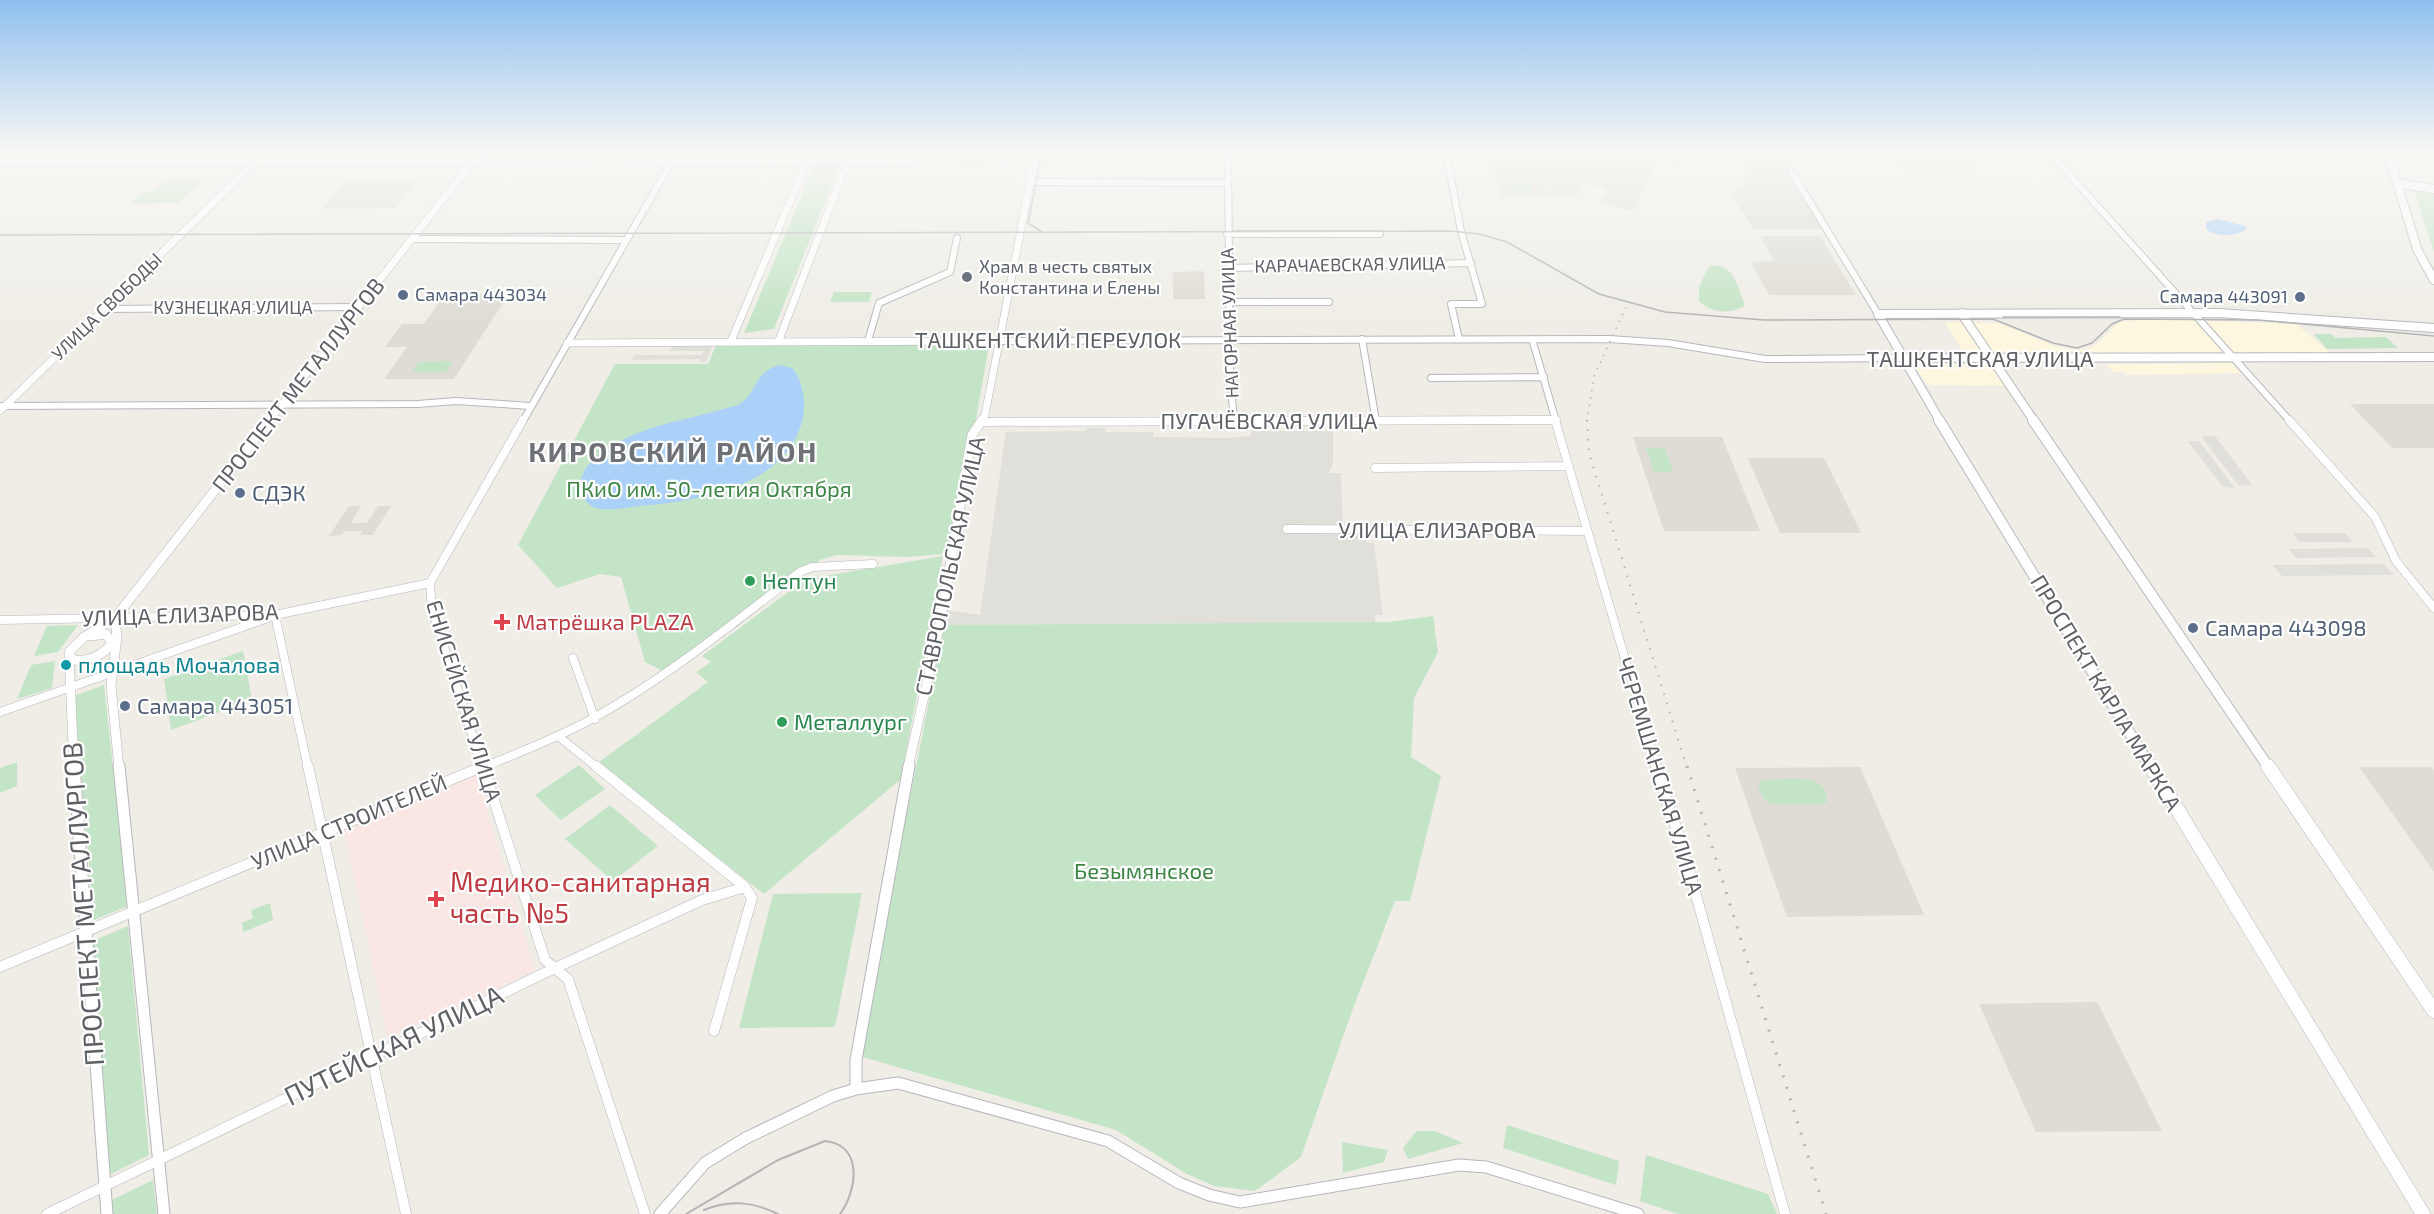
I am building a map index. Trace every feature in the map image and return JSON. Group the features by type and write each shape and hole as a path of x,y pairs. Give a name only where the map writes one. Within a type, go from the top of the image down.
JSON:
{"main road":[{"path":"2405,209 2417,249 2434,280"},
{"path":"1960,313 2434,1011"},
{"name":"ТАШКЕНТСКАЯ УЛИЦА","path":"1878,314 2192,313 2432,327"},
{"name":"ПРОСПЕКТ КАРЛА МАРКСА","path":"1878,314 2423,1214"},
{"name":"ТАШКЕНТСКАЯ УЛИЦА","path":"1904,358 2434,357"}],"street":[{"name":"УЛИЦА СВОБОДЫ","path":"2,407 107,309 208,209"},
{"name":"ПРОСПЕКТ МЕТАЛЛУРГОВ","path":"107,1214 69,688 69,655 76,644 115,618 436,209"},
{"name":"ЕНИСЕЙСКАЯ УЛИЦА","path":"644,209 430,583 432,610 545,960 568,979 645,1214"},
{"path":"730,341 787,209"},
{"path":"779,340 829,209"},
{"name":"СТАВРОПОЛЬСКАЯ УЛИЦА","path":"856,1089 856,1060 914,737 941,619 972,435 982,422 1025,209"},
{"name":"НАГОРНАЯ УЛИЦА","path":"1227,209 1229,339 1234,422"},
{"path":"1459,209 1482,304 1451,304 1459,339"},
{"name":"ПРОСПЕКТ КАРЛА МАРКСА","path":"1814,209 1878,314"},
{"path":"2099,209 2370,510 2396,561 2434,608"},
{"path":"1227,234 1380,234"},
{"path":"868,341 879,303 950,272 957,238"},
{"path":"412,239 626,240"},
{"name":"КАРАЧАЕВСКАЯ УЛИЦА","path":"1229,268 1471,263"},
{"path":"1230,303 1329,302"},
{"name":"КУЗНЕЦКАЯ УЛИЦА","path":"107,309 359,307"},
{"path":"1362,339 1376,421"},
{"name":"ТАШКЕНТСКИЙ ПЕРЕУЛОК","path":"567,343 779,340 1530,339"},
{"name":"ТАШКЕНТСКАЯ УЛИЦА","path":"1530,339 1629,339 1765,358 1904,358"},
{"name":"ЧЕРЕМШАНСКАЯ УЛИЦА","path":"1530,339 1544,377 1587,531 1687,862 1785,1214"},
{"path":"1431,378 1544,377"},
{"path":"2,407 418,404 456,401 531,406"},
{"name":"ПУГАЧЁВСКАЯ УЛИЦА","path":"982,422 1556,420"},
{"path":"1375,468 1569,466"},
{"name":"УЛИЦА ЕЛИЗАРОВА","path":"1287,529 1587,531"},
{"name":"УЛИЦА СТРОИТЕЛЕЙ","path":"0,967 595,719 704,645 800,572 812,567 873,564"},
{"name":"УЛИЦА ЕЛИЗАРОВА","path":"0,620 275,615 430,583"},
{"path":"0,712 275,615 406,1214"},
{"name":"ПРОСПЕКТ МЕТАЛЛУРГОВ","path":"115,618 111,674 164,1214"},
{"path":"69,655 74,660 84,661 113,644 101,634 89,636 76,644"},
{"path":"573,658 595,719"},
{"path":"558,736 745,887 752,898 714,1031"},
{"name":"ПУТЕЙСКАЯ УЛИЦА","path":"47,1214 555,968 702,900 745,887"},
{"path":"660,1214 684,1184 705,1163 775,1124 833,1096 856,1089 898,1083 1108,1141 1179,1183 1209,1195 1240,1202 1459,1165 1486,1167 1638,1214"}],"shaded area":[{"path":"1740,209 1813,209 1825,229 1753,229"},
{"path":"1760,236 1820,236 1856,295 1769,295 1751,262 1774,261"},
{"path":"1204,271 1205,299 1173,299 1173,272"},
{"path":"445,294 508,295 454,379 384,379 407,347 385,347 402,324 424,324"},
{"path":"2198,320 2228,354 1966,356 1945,322 1999,323 2055,346 2076,350 2093,347 2119,322"},
{"path":"2206,321 2296,324 2331,353 2236,355"},
{"path":"673,343 681,343 680,347 685,343 697,343 696,347 713,345 706,362 699,362 700,359 632,360 635,355 702,355 704,351 670,351"},
{"path":"2235,363 2243,373 2127,375 2124,372 2113,372 2107,364"},
{"path":"1914,365 1991,365 2005,386 1927,385"},
{"path":"2350,404 2434,404 2434,448 2392,448"},
{"path":"1087,428 1105,428 1105,432 1153,432 1153,437 1228,438 1251,436 1251,431 1333,431 1333,463 1329,473 1341,473 1343,532 1365,532 1367,543 1374,543 1383,615 1375,615 1375,622 944,625 947,610 980,615 1006,432 1086,431"},
{"path":"2201,436 2215,436 2253,486 2238,485"},
{"path":"1633,437 1722,437 1760,531 1664,531"},
{"path":"2188,441 2199,441 2235,488 2223,487"},
{"path":"1748,458 1824,458 1861,533 1780,533"},
{"path":"349,506 361,506 351,523 367,523 378,506 391,506 373,535 360,535 362,531 345,531 342,535 329,536"},
{"path":"2292,533 2345,533 2353,542 2300,542"},
{"path":"2368,548 2376,557 2296,558 2289,549"},
{"path":"2384,564 2394,575 2282,576 2273,565"},
{"path":"1860,767 1924,915 1787,917 1735,768"},
{"path":"2359,767 2432,767 2434,771 2434,872"},
{"name":"Медико-санитарная часть №5","path":"476,774 535,970 388,1039 344,829"},
{"path":"2097,1002 2162,1131 2036,1132 1979,1004"}],"green space":[{"path":"796,209 822,209 774,329 744,333"},
{"path":"2420,209 2434,209 2434,252"},
{"path":"1709,266 1724,268 1729,272 1740,290 1745,305 1743,307 1731,311 1720,311 1709,308 1699,301 1699,287"},
{"path":"834,292 872,292 869,302 830,302"},
{"path":"2314,334 2332,334 2335,338 2386,337 2398,348 2327,349"},
{"name":"ПКиО им. 50-летия Октября","path":"717,343 989,345 965,481 957,549 942,554 908,557 837,555 820,560 738,626 663,671 645,662 621,577 600,574 557,588 518,545 615,364 708,364"},
{"path":"453,361 446,372 412,372 418,362"},
{"path":"1646,448 1665,448 1673,472 1654,472"},
{"name":"Металлург","path":"943,556 901,779 764,894 598,763 708,682 696,672 711,662 702,656 806,579"},
{"name":"Безымянское","path":"1433,616 1438,652 1414,698 1411,757 1441,776 1410,901 1395,901 1352,1011 1301,1157 1255,1191 1214,1186 1187,1174 1116,1130 859,1056 944,625 1389,622"},
{"path":"78,625 58,652 34,656 47,626"},
{"path":"243,651 252,700 171,730 164,679"},
{"path":"55,661 52,688 17,699 31,665"},
{"path":"104,685 128,906 94,920 74,696"},
{"path":"17,762 17,786 0,793 0,768"},
{"path":"579,765 605,789 561,820 535,795"},
{"path":"1792,778 1812,781 1825,791 1827,801 1824,804 1771,804 1763,798 1758,786 1762,780"},
{"path":"610,805 658,846 613,881 565,839"},
{"path":"862,893 835,1027 739,1028 773,894"},
{"path":"270,903 273,920 243,932 242,923 253,918 251,910"},
{"path":"128,926 149,1155 109,1175 93,941"},
{"path":"1507,1125 1619,1161 1616,1185 1503,1148"},
{"path":"1417,1131 1435,1131 1463,1143 1408,1159 1403,1148"},
{"path":"1342,1142 1388,1150 1384,1162 1343,1173"},
{"path":"1646,1155 1768,1194 1777,1214 1678,1214 1640,1201"},
{"path":"153,1180 157,1214 109,1214 108,1202"}],"water":[{"path":"2218,219 2245,226 2246,229 2237,234 2226,235 2215,234 2206,229 2206,222"},
{"path":"779,365 792,368 796,373 802,387 804,411 801,425 791,446 775,464 756,477 734,487 686,500 602,509 591,506 585,499 581,491 584,472 590,463 606,449 646,430 738,405 750,395 763,374"}],"tram line":[{"path":"1031,209 1028,223 1042,232"},
{"path":"0,235 1450,231 1479,234 1507,242 1599,294 1665,312 1764,320 1993,319 2053,343 2077,348 2092,343 2112,324 2124,319 2259,320 2434,336"},
{"path":"2003,317 2120,317"},
{"path":"686,1214 778,1160 825,1141 838,1144 846,1151 854,1170 850,1193 840,1214"},
{"path":"704,1210 723,1204 741,1203 778,1214"}],"railway":[{"path":"1587,421 1594,376 1627,305"},
{"path":"1587,421 1589,453 1687,768"},
{"path":"1687,766 1826,1214"}],"place":[{"name":"Храм в честь святых Константина и Елены","path":"967,277"},
{"name":"Самара 443034","path":"403,295"},
{"name":"Самара 443091","path":"2300,297"},
{"name":"СДЭК","path":"240,493"},
{"name":"Нептун","path":"750,581"},
{"name":"Матрёшка PLAZA","path":"502,622"},
{"name":"Самара 443098","path":"2193,628"},
{"name":"площадь Мочалова","path":"66,665"},
{"name":"Самара 443051","path":"125,706"},
{"name":"Металлург","path":"782,722"},
{"name":"Медико-санитарная часть №5","path":"436,899"}],"district":[{"name":"КИРОВСКИЙ РАЙОН","path":"673,452"}]}
